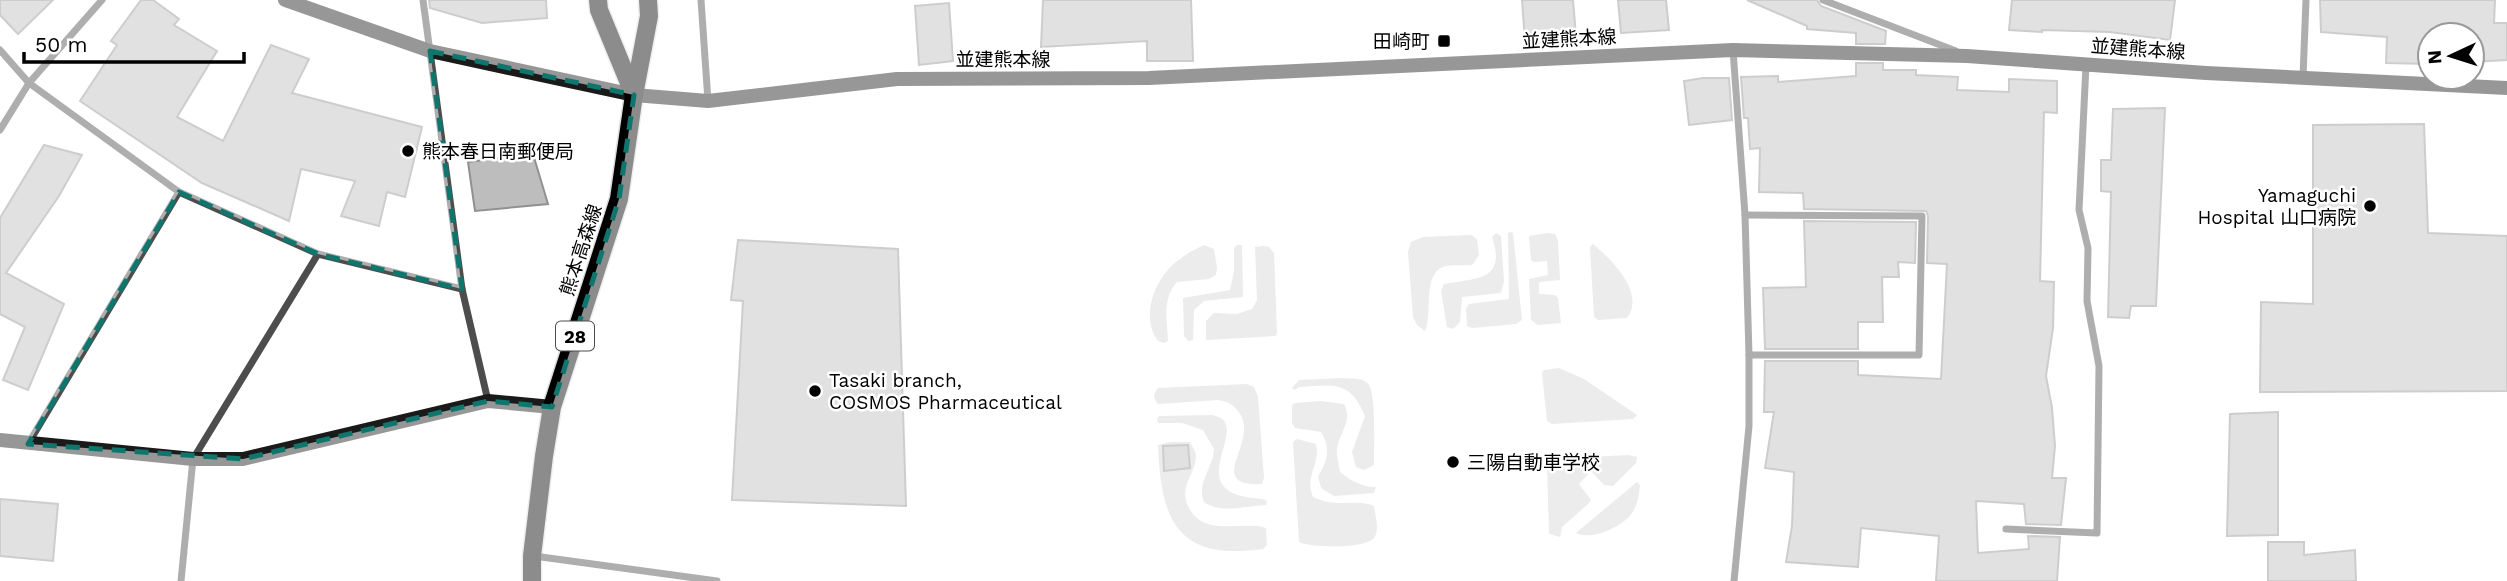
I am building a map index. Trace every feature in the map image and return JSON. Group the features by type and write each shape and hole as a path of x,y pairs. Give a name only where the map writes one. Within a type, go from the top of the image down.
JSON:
{"main road":[{"name":"並建熊本線","path":"285,0 430,51 634,95 709,101 897,79 1149,78 1733,50 1967,55 2303,78 2507,88"},
{"path":"598,0 599,10 634,95"},
{"name":"熊本高森線","path":"532,581 544,456 552,407 619,200 649,16 648,0"},
{"path":"0,440 193,459 243,459 488,401 552,407"}],"street":[{"path":"0,130 29,83 102,0"},
{"path":"423,0 462,289 488,401"},
{"path":"701,0 709,101"},
{"path":"1823,0 1967,55"},
{"path":"2303,78 2306,0"},
{"path":"0,50 29,83 179,192 318,254 462,289"},
{"path":"1733,50 1745,215 1749,355 1749,426 1734,581"},
{"path":"2006,528 2097,533 2099,366 2087,301 2088,248 2079,209 2086,64"},
{"path":"28,444 179,192"},
{"path":"1745,215 1922,216 1919,355 1749,355"},
{"path":"181,581 193,459 318,254"},
{"path":"533,556 717,581"}],"highlighted area":[{"path":"430,51 634,95 619,199 552,407 488,401 243,459 28,444 179,192 318,254 462,289"}],"shaded area":[{"path":"1511,232 1522,320 1516,324 1472,328 1467,326 1466,309 1469,304 1509,299 1508,233"},
{"path":"1496,233 1501,236 1504,281 1501,293 1462,297 1460,322 1453,329 1447,327 1441,291 1444,284 1477,278 1492,270 1496,251 1492,237"},
{"path":"1555,234 1558,240 1560,280 1539,282 1539,294 1555,295 1558,298 1561,323 1538,325 1531,320 1529,279 1548,275 1547,261 1531,260 1529,236"},
{"path":"1471,235 1477,239 1479,255 1472,265 1443,267 1432,278 1425,331 1417,325 1413,317 1408,252 1411,242 1423,237"},
{"path":"1593,244 1624,277 1632,298 1632,308 1627,318 1598,320 1594,317 1590,247"},
{"path":"1204,245 1214,249 1216,275 1209,279 1177,282 1167,302 1168,341 1158,341 1150,320 1150,308 1157,285 1171,266"},
{"path":"1242,245 1243,297 1204,301 1194,310 1193,340 1188,341 1184,336 1183,298 1230,290 1234,271 1234,248"},
{"path":"1255,247 1269,247 1274,253 1276,336 1206,340 1206,321 1214,313 1237,314 1252,309 1257,300"},
{"path":"1559,368 1584,379 1637,415 1633,419 1552,424 1547,421 1542,373 1544,370"},
{"path":"1342,378 1364,381 1371,391 1374,465 1364,470 1356,467 1352,452 1365,416 1353,396 1340,387 1292,388 1299,380"},
{"path":"1247,384 1254,387 1258,397 1264,478 1262,484 1245,483 1236,478 1234,469 1244,434 1243,421 1233,406 1218,400 1158,404 1154,398 1158,388"},
{"path":"1321,401 1344,404 1346,410 1347,421 1337,448 1340,472 1357,483 1376,487 1374,493 1334,496 1321,488 1318,476 1326,460 1326,444 1321,432 1295,428 1292,423 1292,405"},
{"path":"1212,415 1224,421 1227,431 1219,473 1223,485 1236,495 1263,499 1267,501 1266,505 1218,508 1204,502 1203,482 1214,449 1203,430 1182,423 1158,423 1157,419 1159,416"},
{"path":"1297,439 1316,444 1310,483 1313,497 1322,501 1374,506 1377,527 1374,538 1360,544 1337,546 1299,542 1293,442"},
{"path":"1190,442 1195,453 1195,464 1185,491 1185,498 1193,514 1208,524 1217,526 1266,528 1267,545 1263,549 1234,551 1211,548 1193,541 1179,530 1170,514 1160,472 1158,445"},
{"path":"1629,455 1637,457 1636,463 1613,486 1604,485 1591,471 1579,484 1591,500 1562,527 1560,537 1549,534 1547,466 1551,459"},
{"path":"1637,482 1640,485 1637,503 1627,518 1614,528 1598,534 1576,533"}],"building":[{"path":"0,0 53,0 18,34 0,15"},
{"path":"141,0 153,0 179,19 174,25 217,51 177,117 223,141 271,45 309,59 292,93 422,127 405,197 387,192 379,226 341,216 355,181 301,169 289,221 202,183 80,101 117,45 111,41"},
{"path":"429,0 546,0 547,18 482,23 430,8"},
{"path":"1043,0 1191,0 1193,61 1147,61 1147,41 1041,47"},
{"path":"1522,0 1573,0 1576,36 1525,40"},
{"path":"1618,0 1666,0 1669,30 1621,33"},
{"path":"1747,0 1817,0 1821,6 1886,31 1885,44 1856,44 1856,33 1807,29 1807,26"},
{"path":"2012,0 2175,0 2170,40 2110,32 2009,30"},
{"path":"2320,0 2495,0 2494,23 2507,23 2507,60 2486,61 2486,21 2416,21 2416,64 2386,63 2387,37 2321,32"},
{"path":"949,3 953,61 919,65 915,6"},
{"path":"1856,63 1883,63 1883,70 1916,70 1916,75 1958,77 1957,90 2009,92 2009,79 2057,81 2057,113 2044,112 2040,281 2054,282 2053,328 2046,376 2055,446 2052,478 2066,478 2061,525 2026,524 2024,504 1976,501 1978,553 2029,549 2028,536 2060,537 2057,581 1936,581 1939,536 1861,528 1858,567 1786,562 1792,526 1794,472 1765,468 1774,412 1764,412 1765,361 1858,361 1858,375 1941,379 1947,264 1927,263 1926,211 1804,209 1803,193 1759,192 1760,148 1750,149 1748,118 1744,118 1741,77 1778,76 1778,82 1856,76"},
{"path":"1729,78 1732,120 1689,125 1684,81"},
{"path":"2165,108 2156,306 2131,306 2129,318 2108,317 2111,192 2101,191 2101,160 2111,160 2113,109"},
{"name":"Yamaguchi Hospital 山口病院","path":"2424,124 2428,233 2507,236 2507,391 2260,392 2261,302 2313,304 2313,125"},
{"path":"44,145 82,155 59,196 6,273 64,304 28,390 3,380 25,327 0,314 0,218"},
{"path":"533,154 548,204 475,211 468,162"},
{"path":"1804,221 1916,222 1915,263 1898,262 1899,277 1882,277 1883,322 1858,322 1858,349 1765,349 1763,288 1806,287"},
{"path":"738,240 898,249 906,506 732,500 743,301 731,300"},
{"path":"2278,412 2278,535 2227,536 2230,414"},
{"path":"1188,445 1190,468 1164,471 1163,446"},
{"path":"0,499 58,504 53,561 0,556"},
{"path":"2268,542 2304,542 2304,555 2355,550 2356,581 2268,581"}],"place":[{"name":"田崎町","path":"1444,41"},
{"name":"熊本春日南郵便局","path":"408,151"},
{"name":"Yamaguchi Hospital 山口病院","path":"2370,206"},
{"name":"Tasaki branch, COSMOS Pharmaceutical","path":"815,391"},
{"name":"三陽自動車学校","path":"1453,462"}]}
